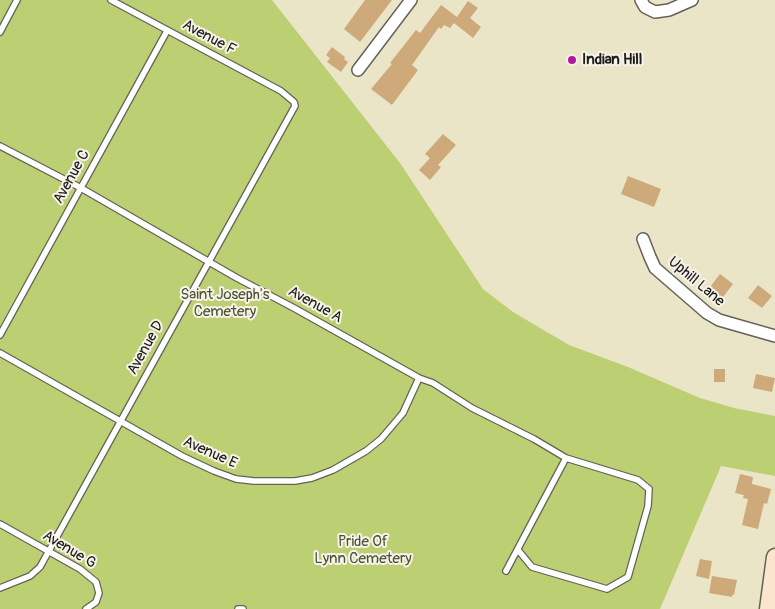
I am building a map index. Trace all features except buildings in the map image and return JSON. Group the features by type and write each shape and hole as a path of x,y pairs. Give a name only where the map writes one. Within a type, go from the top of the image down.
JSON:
{"street":[{"path":"358,70 412,0"},
{"path":"641,0 644,7 656,12 669,10 691,0"},
{"name":"Uphill Lane","path":"643,239 655,268 707,313 718,320 775,336"},
{"path":"768,609 775,557"}],"lane":[{"path":"0,32 17,0"},
{"name":"Avenue F","path":"111,0 280,91 294,102"},
{"name":"Avenue C","path":"0,335 167,31"},
{"name":"Avenue D","path":"0,588 30,576 40,568 294,106 294,102"},
{"name":"Avenue A","path":"0,146 81,188 419,378 433,383 472,408 534,439 566,458 638,480 649,489 648,506 628,577 607,589 532,567 518,550"},
{"name":"Avenue E","path":"0,353 182,456 222,474 254,481 295,481 312,478 332,470 366,451 381,439 403,413 419,378"},
{"path":"506,571 566,458"},
{"name":"Avenue G","path":"0,524 80,569 96,582 99,593 96,602 86,609"}],"green space":[{"name":"Saint Joseph's Cemetery","path":"0,0 272,0 400,163 483,289 513,312 569,345 628,367 700,398 734,408 775,416 775,476 721,466 660,609 0,609"}],"place":[{"name":"Indian Hill","path":"572,60"}],"park label":[{"name":"Pride Of Lynn Cemetery","path":"363,550"}]}
